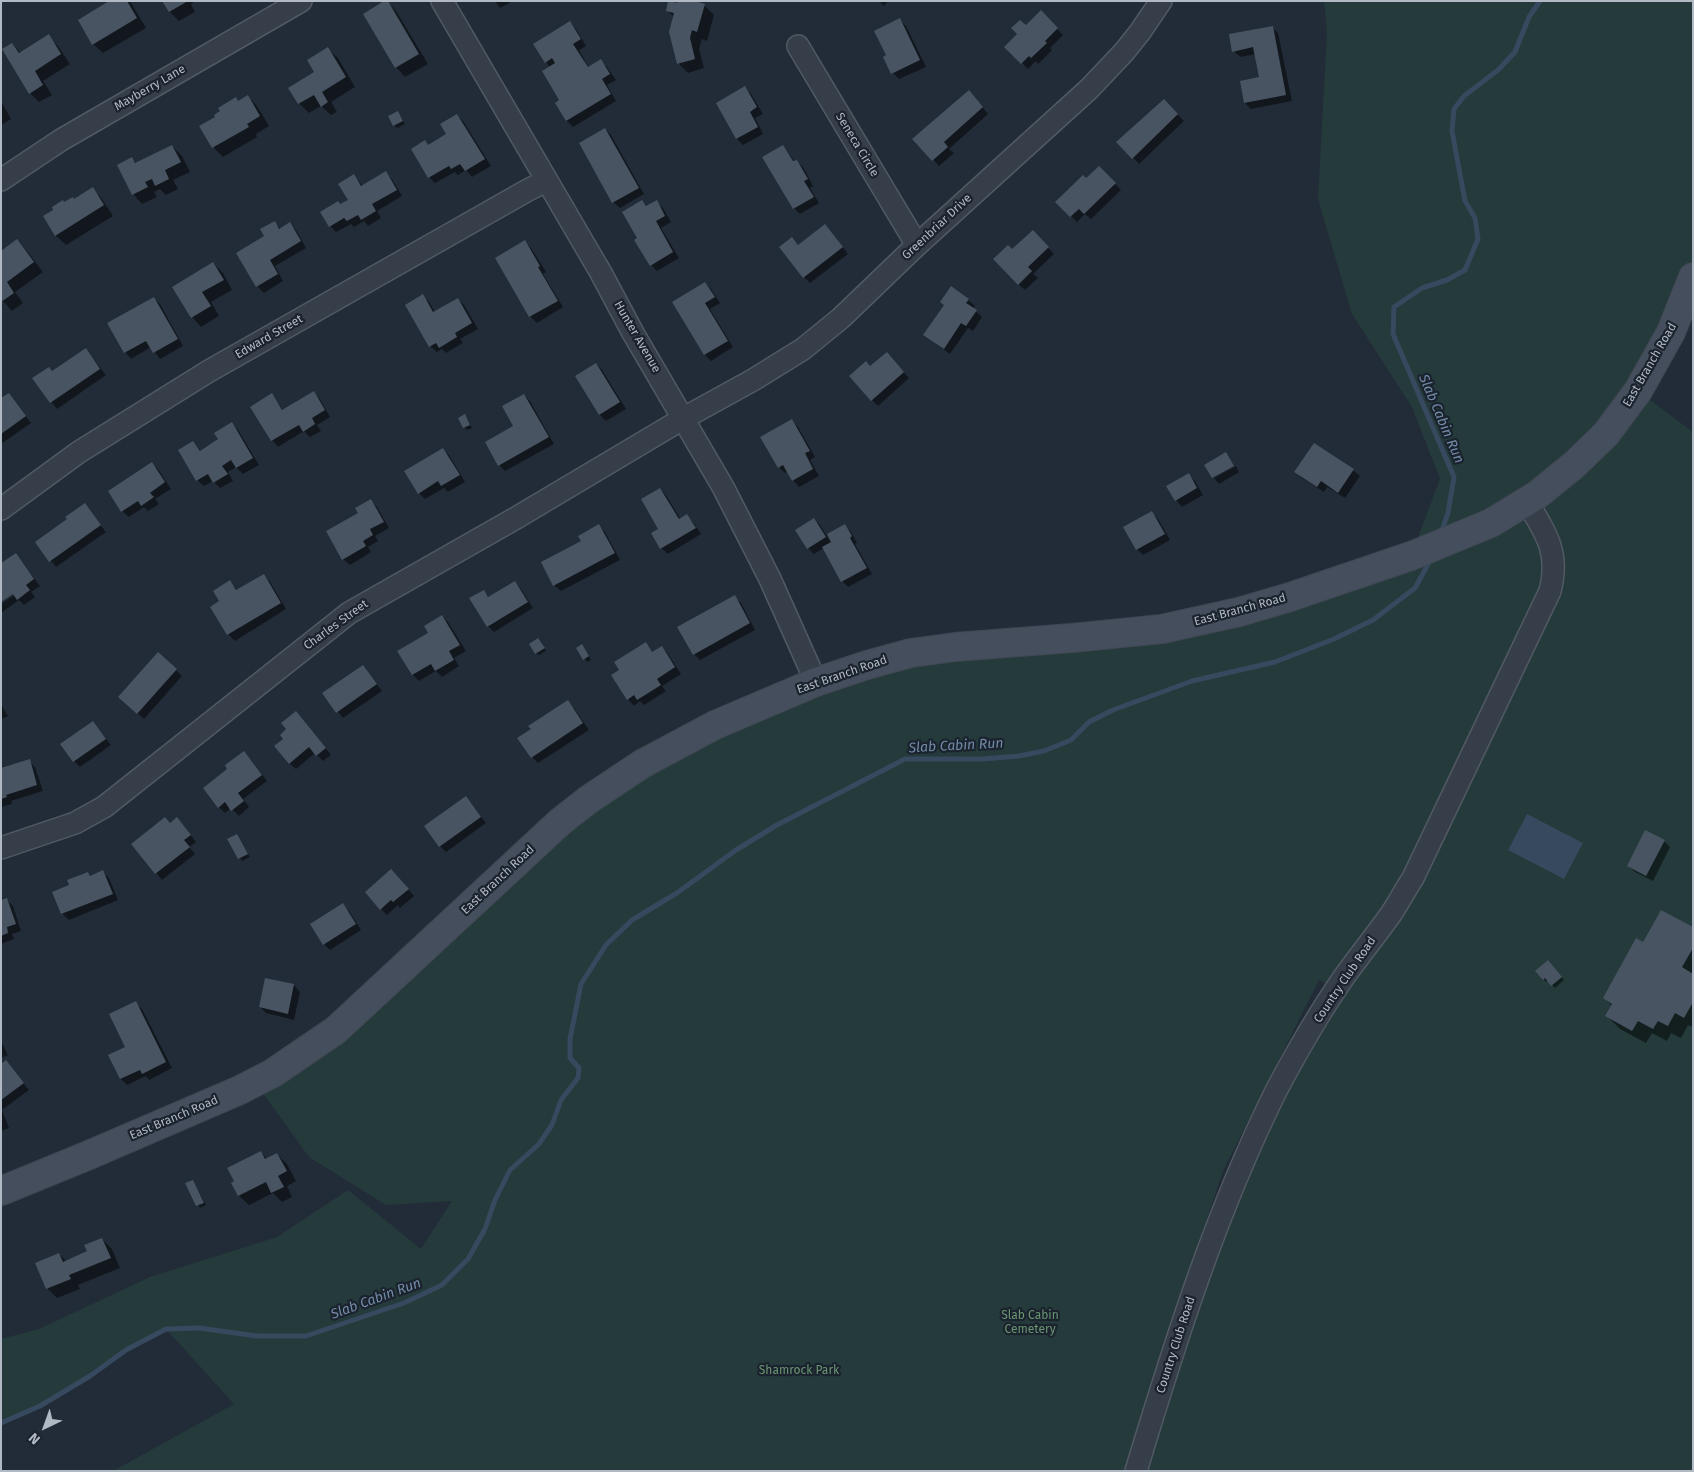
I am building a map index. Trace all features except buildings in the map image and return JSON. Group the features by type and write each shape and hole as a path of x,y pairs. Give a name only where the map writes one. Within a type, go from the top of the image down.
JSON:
{"main road":[{"name":"East Branch Road","path":"1,1191 107,1148 240,1090 273,1073 336,1030 560,822 588,800 642,764 715,725 816,682 867,665 920,652 955,647 1162,629 1239,612 1287,598 1411,556 1491,523 1527,502 1556,480 1585,455 1619,417 1638,391 1671,332 1693,277"}],"street":[{"name":"Mayberry Lane","path":"1,180 60,140 301,1"},
{"name":"Hunter Avenue","path":"442,1 723,486 770,579 816,682"},
{"name":"Greenbriar Drive","path":"684,418 754,380 804,349 841,318 917,245 1089,89 1124,52 1161,1"},
{"name":"Seneca Circle","path":"798,46 917,245"},
{"name":"Edward Street","path":"1,508 79,452 209,371 546,181"},
{"name":"Charles Street","path":"1,848 75,823 104,807 349,613 516,518 684,418"},
{"name":"Country Club Road","path":"1136,1471 1167,1370 1204,1262 1235,1184 1276,1091 1344,978 1392,912 1412,878 1550,591 1554,576 1553,557 1549,542 1527,502"}],"green space":[{"path":"1324,1 1693,1 1693,277 1638,391 1693,432 1693,1471 1141,1471 1235,1184 1336,990 1319,980 1223,1171 1159,1360 1124,1471 113,1471 234,1404 166,1329 126,1350 90,1376 40,1406 1,1422 1,1339 39,1329 150,1277 277,1237 348,1190 421,1249 452,1201 386,1205 309,1157 255,1082 560,822 816,682 1072,638 1411,556 1440,479 1412,407 1352,314 1318,199 1327,32"}],"water":[{"path":"1527,814 1583,843 1564,879 1508,850"}],"waterway":[{"name":"Slab Cabin Run","path":"1441,533 1448,513 1454,477 1393,334 1394,307 1422,288 1447,280 1465,270 1478,239 1475,218 1465,201 1452,131 1454,109 1464,96 1498,70 1515,52 1529,17 1540,1"},
{"name":"Slab Cabin Run","path":"1,1423 40,1406 90,1376 126,1350 166,1329 199,1328 257,1336 306,1336 404,1303 442,1285 468,1259 485,1229 495,1200 510,1170 539,1144 552,1125 561,1100 578,1078 579,1068 570,1058 570,1039 581,984 606,945 632,920 677,893 736,850 777,825 905,759 983,759 1019,756 1044,751 1071,740 1089,722 1113,710 1192,681 1275,662 1334,639 1373,620 1415,588 1432,557"}],"park label":[{"name":"Slab Cabin Cemetery","path":"1030,1323"},
{"name":"Shamrock Park","path":"799,1371"}]}
